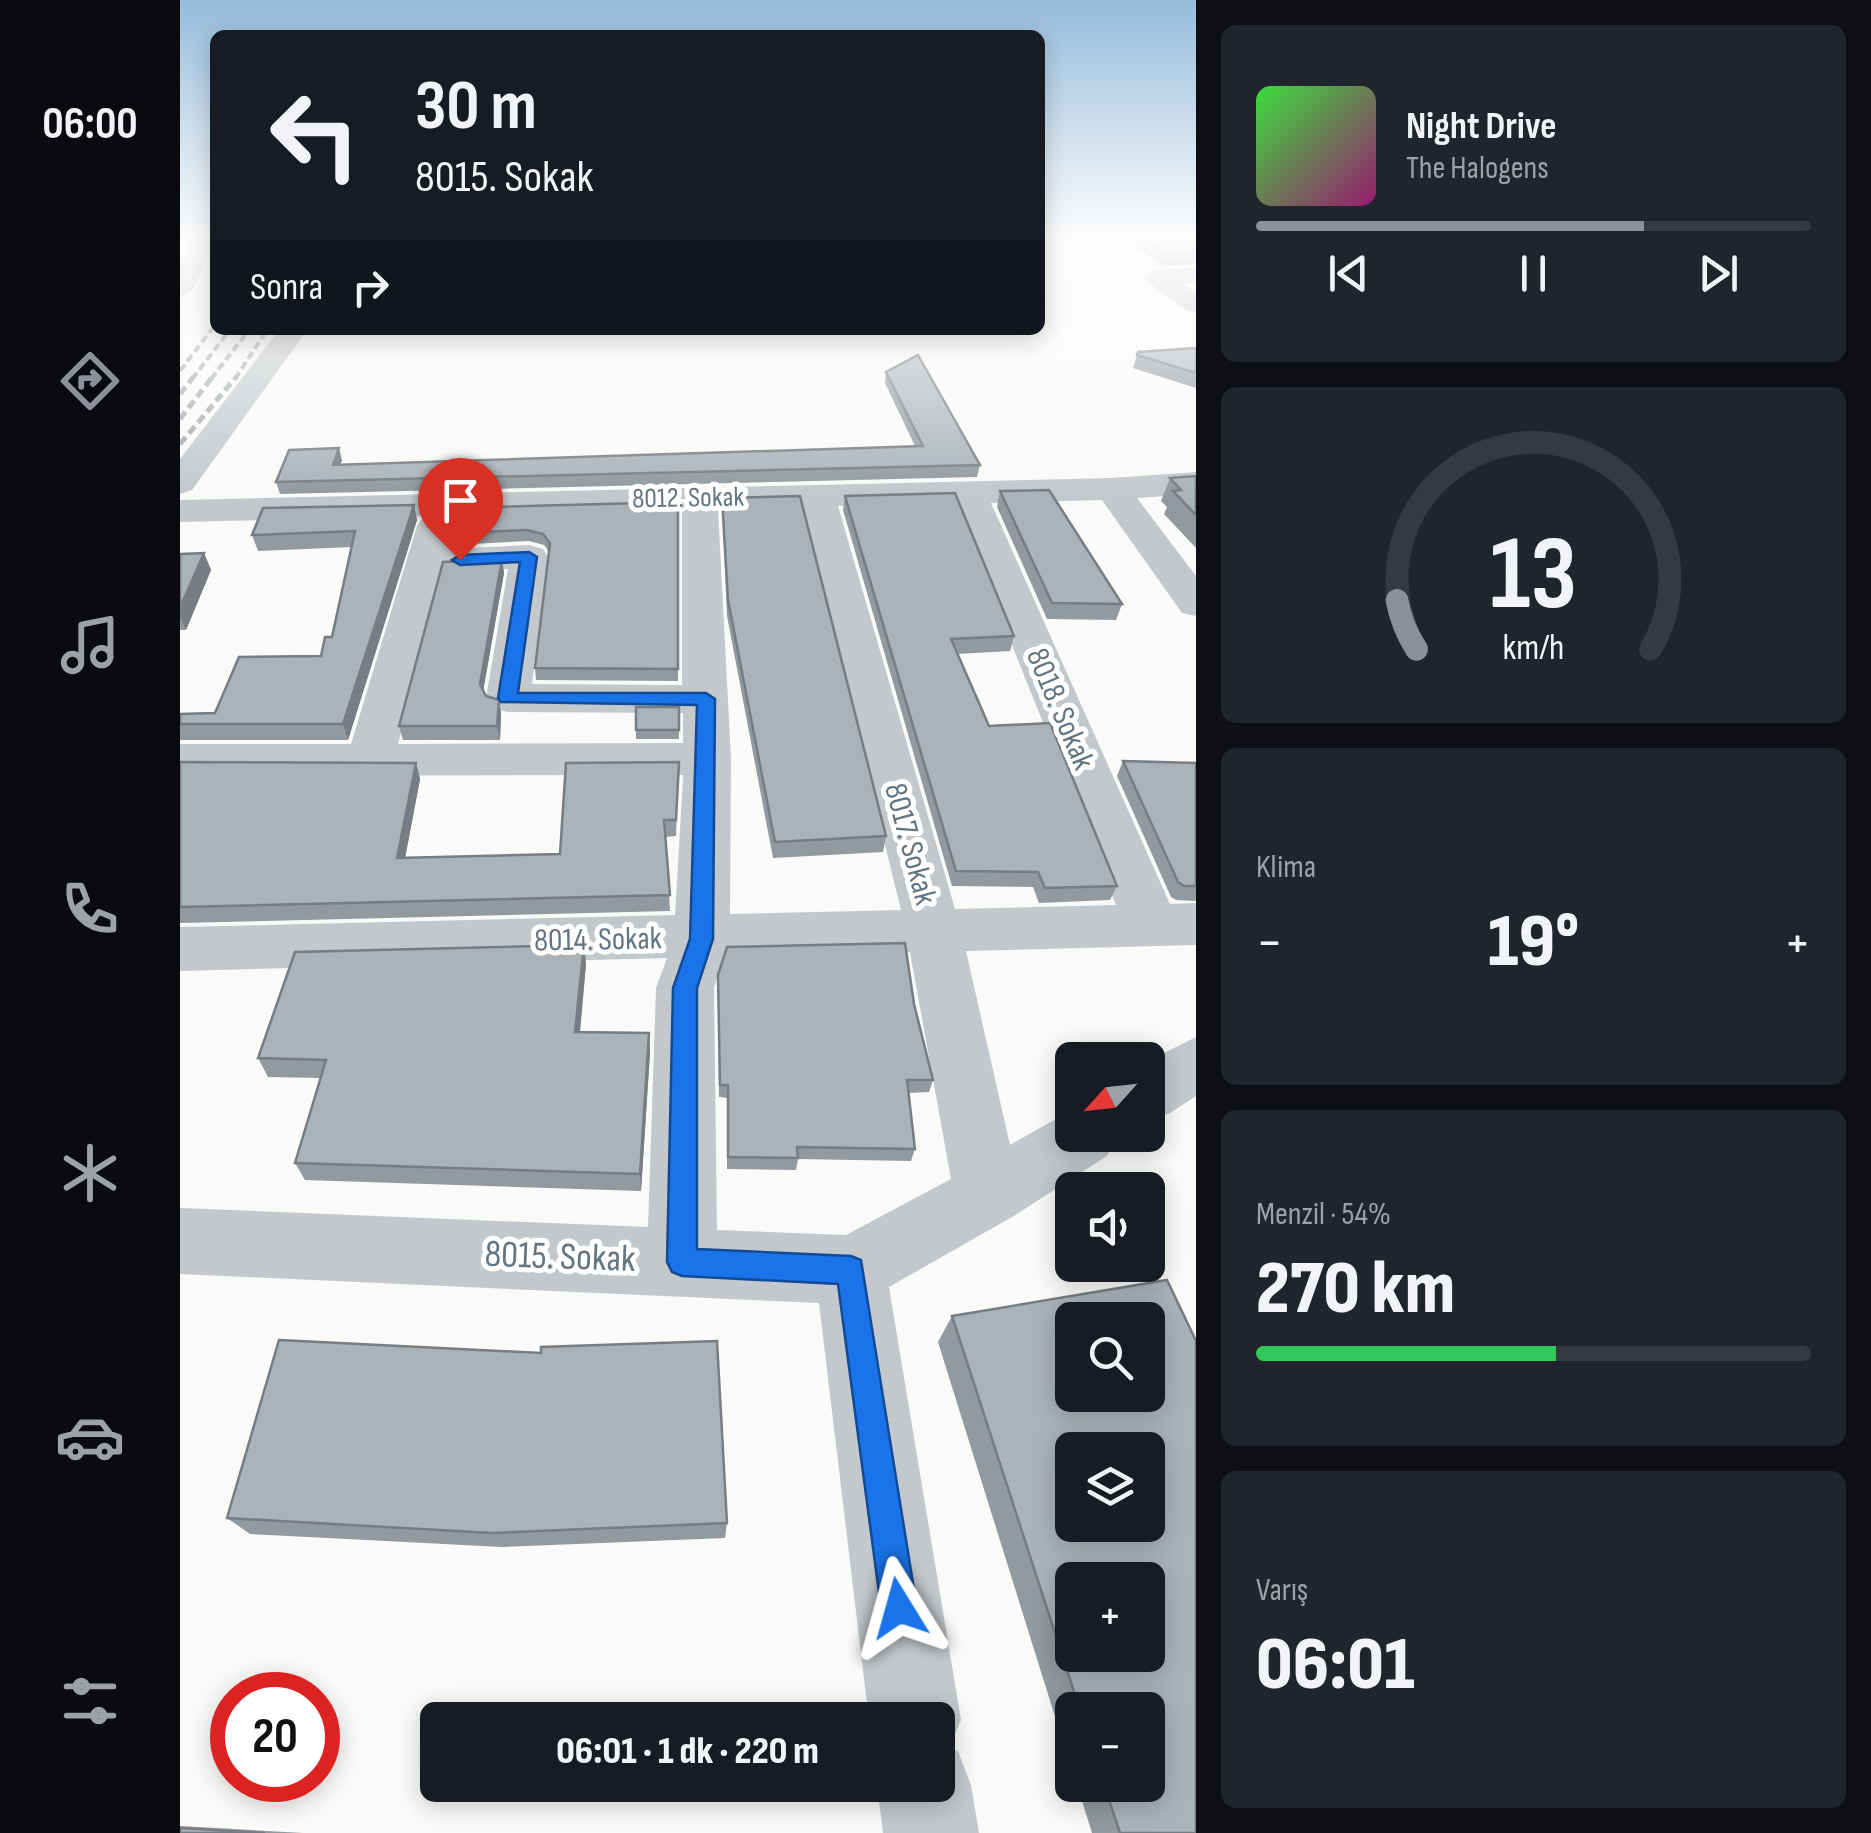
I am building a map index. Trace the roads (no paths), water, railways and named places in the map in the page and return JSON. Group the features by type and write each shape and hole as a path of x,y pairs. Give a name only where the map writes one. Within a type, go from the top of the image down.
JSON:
{"street":[{"path":"180,482 289,335"},
{"name":"8012. Sokak","path":"180,511 1196,484"},
{"path":"1112,489 1196,604"},
{"name":"8018. Sokak","path":"968,491 1174,926"},
{"name":"8017. Sokak","path":"816,496 934,931 988,1195"},
{"path":"682,1262 685,988 702,939 707,759 700,498"},
{"path":"370,758 442,504"},
{"path":"426,561 529,557 508,698 706,699"},
{"path":"180,760 707,759"},
{"name":"8014. Sokak","path":"180,950 1174,926"},
{"path":"1165,1083 1196,1062"},
{"path":"911,1702 851,1270 988,1195 1057,1152"},
{"name":"8015. Sokak","path":"180,1240 851,1270"},
{"path":"926,1802 930,1833"}],"railway":[{"path":"180,371 210,332"},
{"path":"192,379 226,335"},
{"path":"211,379 245,335"},
{"path":"237,376 264,335"},
{"path":"180,394 194,376"},
{"path":"180,419 213,376"},
{"path":"180,444 237,376"}]}
